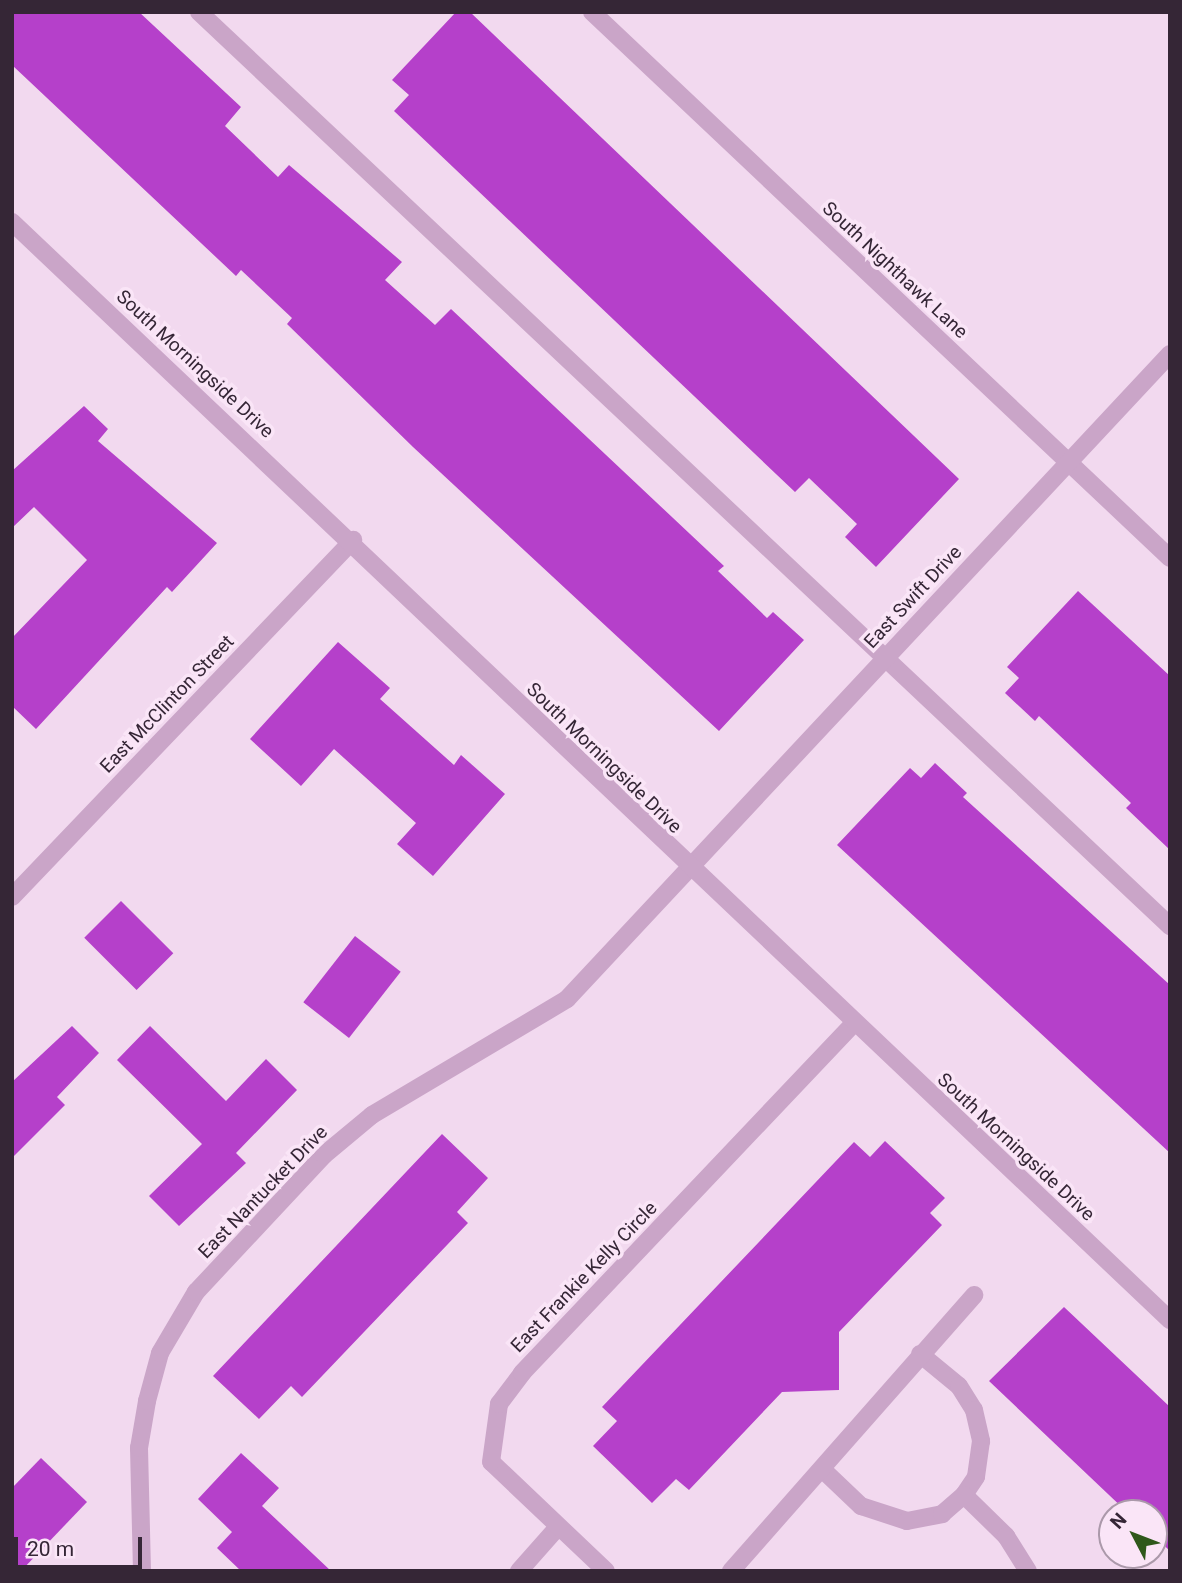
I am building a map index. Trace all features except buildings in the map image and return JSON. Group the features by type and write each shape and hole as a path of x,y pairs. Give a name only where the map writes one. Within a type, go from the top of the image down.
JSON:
{"street":[{"path":"199,12 1170,926"},
{"name":"South Nighthawk Lane","path":"592,12 1170,558"},
{"name":"South Morningside Drive","path":"12,222 353,540 688,869 1170,1321"},
{"name":"East Swift Drive","path":"688,869 1170,354"},
{"name":"East McClinton Street","path":"12,898 353,540"},
{"name":"East Nantucket Drive","path":"142,1571 139,1448 147,1401 160,1353 197,1292 324,1156 372,1115 566,999 688,869"},
{"name":"East Frankie Kelly Circle","path":"606,1571 557,1528 491,1462 499,1404 522,1373 853,1024"},
{"path":"731,1571 974,1295"},
{"path":"822,1469 861,1506 907,1521 942,1514 964,1495 976,1477 981,1441 974,1410 959,1386 920,1354"},
{"path":"964,1495 1006,1536 1028,1571"},
{"path":"519,1571 557,1528"}]}
